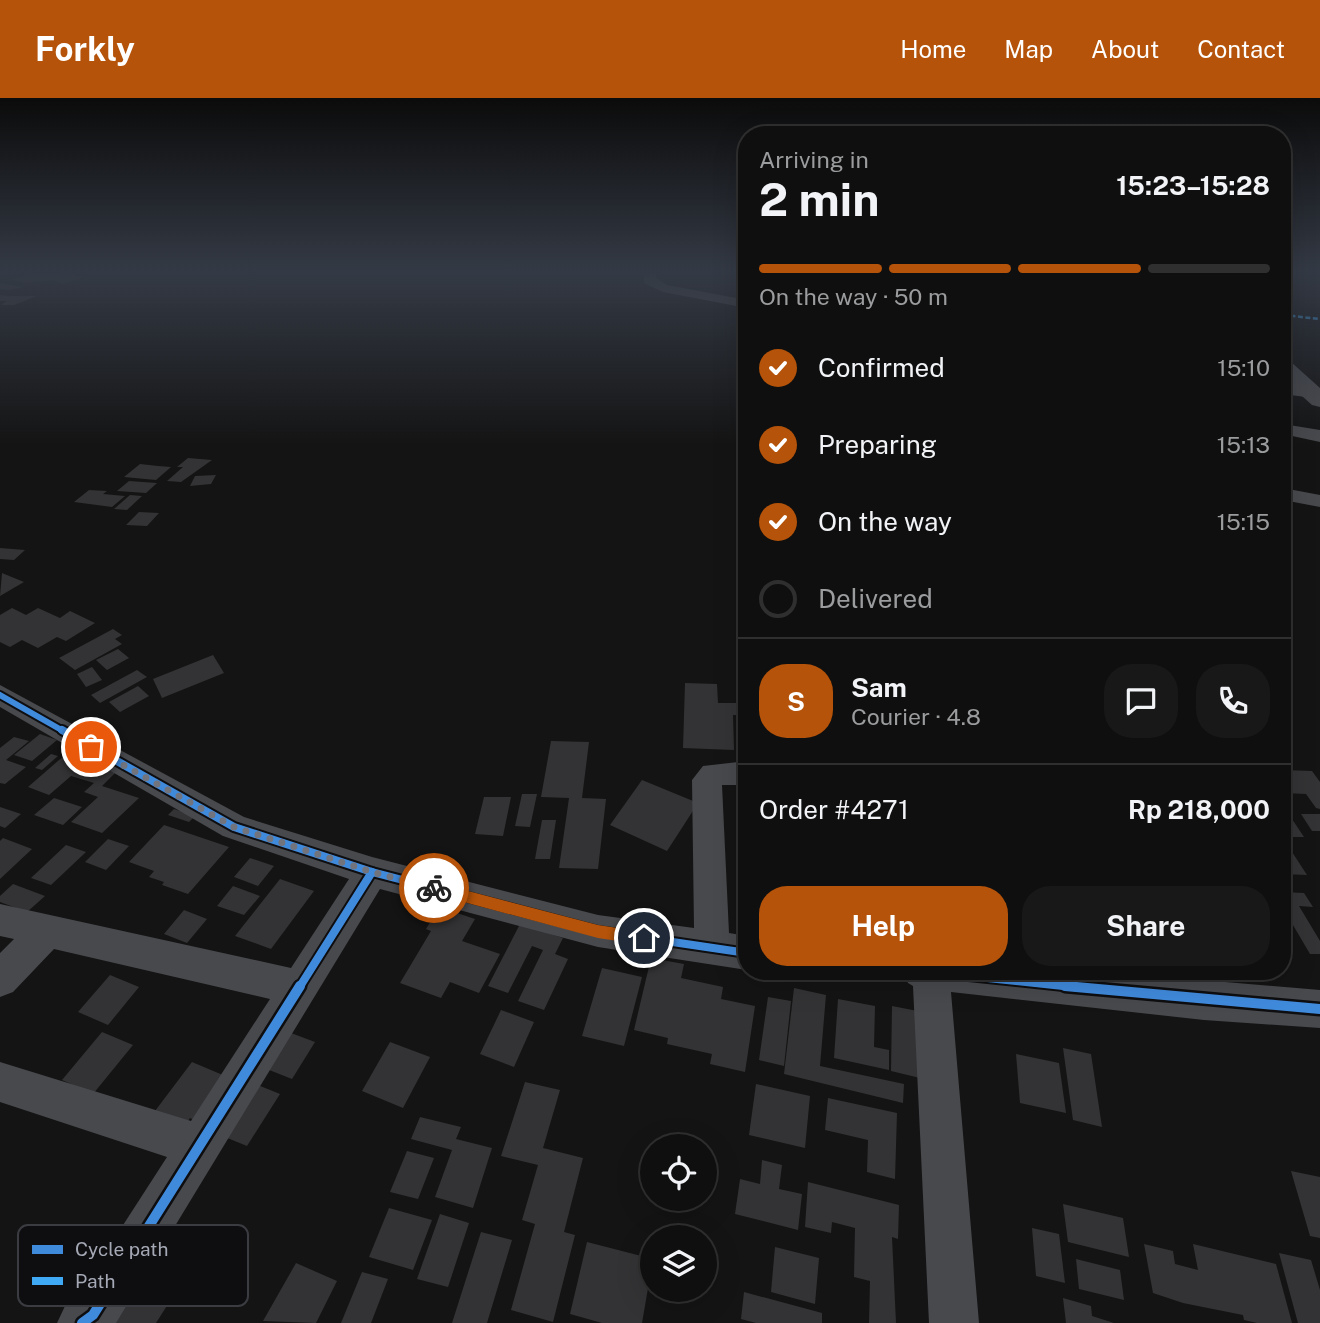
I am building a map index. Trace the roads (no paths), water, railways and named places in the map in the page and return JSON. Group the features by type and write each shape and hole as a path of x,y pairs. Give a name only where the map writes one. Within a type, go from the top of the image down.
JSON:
{"highway":[{"path":"1291,374 1315,393"}],"street":[{"path":"1291,390 1315,393"},
{"path":"1291,431 1320,436"},
{"path":"1291,496 1320,501"},
{"path":"0,695 234,827 372,872 598,931 738,952"},
{"path":"712,949 707,780 714,774 738,773"},
{"path":"150,1225 372,872"},
{"path":"0,920 299,988"},
{"path":"0,979 48,930"},
{"path":"927,980 954,1323"},
{"path":"1003,980 1204,1001 1320,1009"},
{"path":"0,1082 200,1146"},
{"path":"82,1323 93,1315 99,1306"}]}
